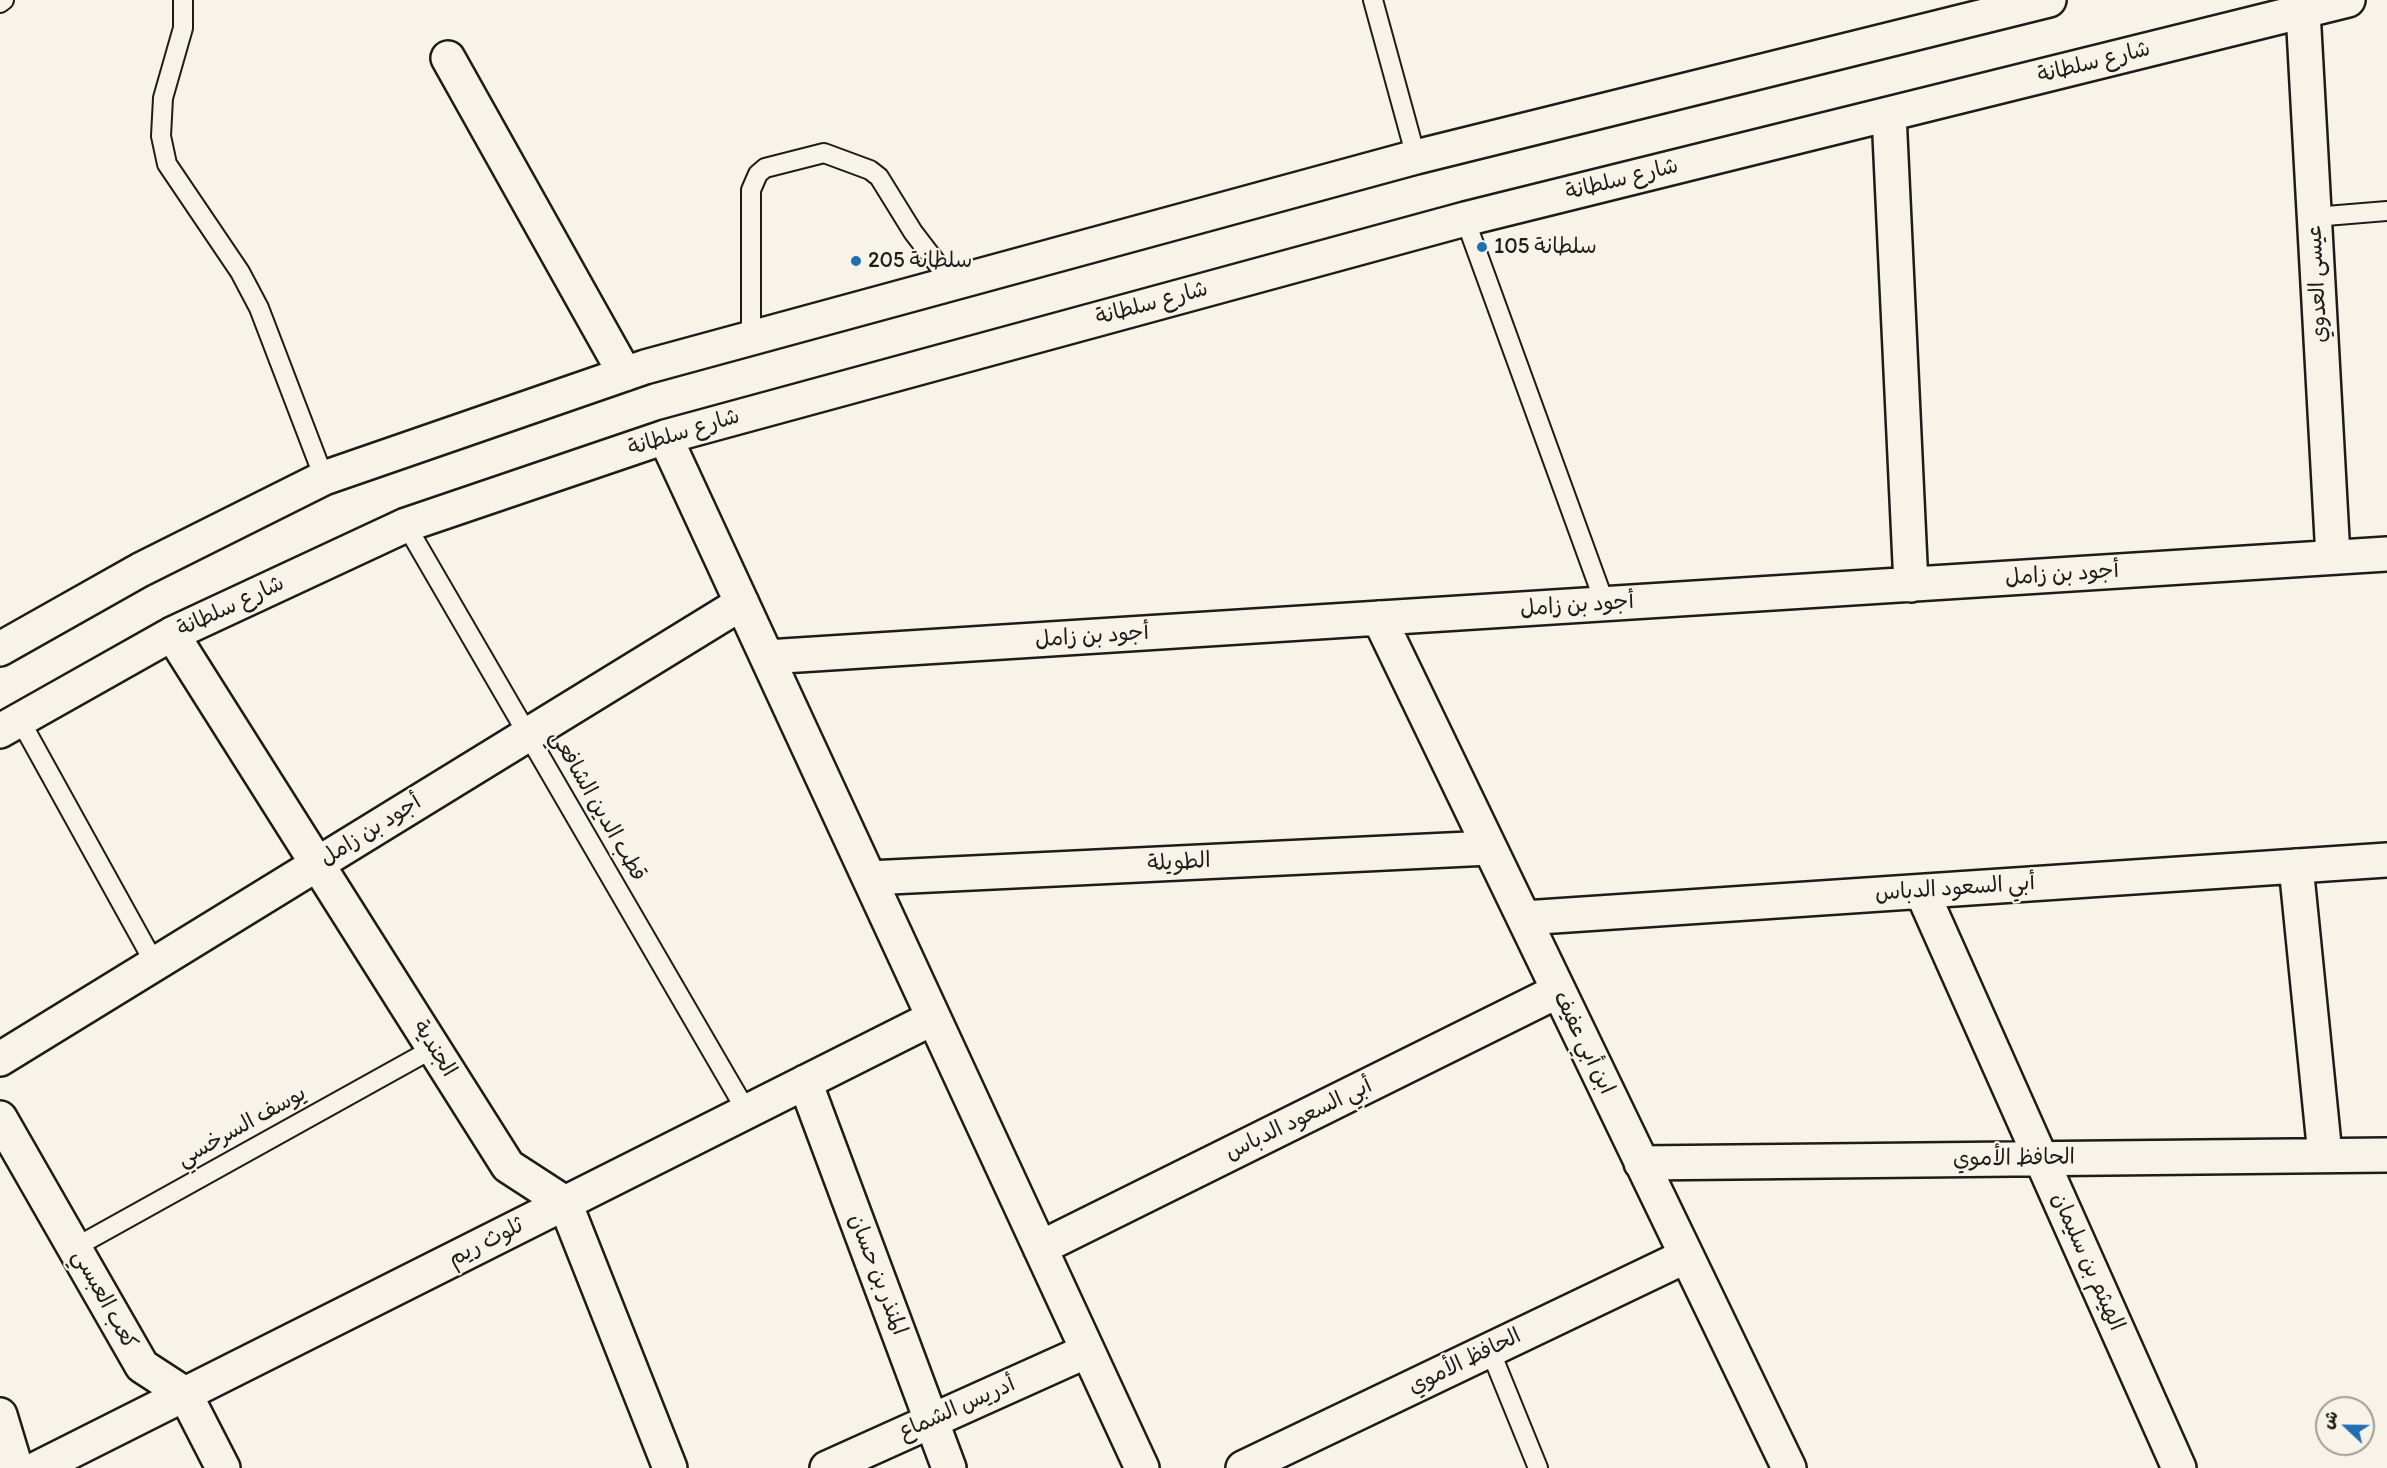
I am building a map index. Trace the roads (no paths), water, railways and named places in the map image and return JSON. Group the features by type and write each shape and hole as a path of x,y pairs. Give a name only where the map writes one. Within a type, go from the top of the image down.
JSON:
{"street":[{"path":"0,649 140,570 324,478 624,374 1416,157 2049,0"},
{"name":"شارع سلطانة","path":"10,725 172,634 406,525 665,437 1465,219 2348,0"},
{"name":"عيسى العدوي","path":"2303,11 2332,557"},
{"path":"448,58 624,374"},
{"path":"1889,114 1911,585"},
{"path":"665,437 1142,1468"},
{"name":"أجود بن زامل","path":"767,657 2387,554"},
{"name":"أجود بن زامل","path":"0,1059 742,603"},
{"name":"ابن أبي عفيف","path":"1379,618 1789,1468"},
{"name":"الجندية","path":"172,634 508,1166 565,1203"},
{"name":"الطويلة","path":"869,878 1489,848"},
{"name":"أبي السعود الدباس","path":"1524,918 2387,860"},
{"path":"2296,866 2325,1155"},
{"name":"الهيثم بن سليمان","path":"1922,892 2179,1468"},
{"name":"أبي السعود الدباس","path":"1040,1248 1558,991"},
{"name":"ثلوث ريم","path":"38,1468 933,1018"},
{"name":"المنذر بن حسان","path":"805,1082 949,1468"},
{"name":"كعب العبسي","path":"0,1118 142,1366 185,1394 223,1468"},
{"name":"الحافظ الأموي","path":"1641,1163 2387,1155"},
{"path":"565,1203 670,1468"},
{"name":"الحافظ الأموي","path":"1243,1468 1686,1256"},
{"name":"أدريس الشماع","path":"827,1468 1087,1351"},
{"path":"0,1415 16,1468"}],"lane":[{"path":"0,3 4,0"},
{"path":"183,0 183,28 163,98 161,136 167,164 240,272 259,308 324,478"},
{"path":"1373,0 1416,157"},
{"path":"751,338 751,190 758,174 765,168 824,153 870,170 879,177 913,232 951,283"},
{"path":"2314,217 2387,212"},
{"path":"1465,219 1605,604"},
{"name":"قطب الدين الشافعي","path":"406,525 747,1112"},
{"path":"10,725 155,964"},
{"name":"يوسف السرخسي","path":"75,1248 434,1048"},
{"path":"1490,1350 1538,1468"}],"place":[{"name":"سلطانة 105","path":"1482,247"},
{"name":"سلطانة 205","path":"856,261"}]}
